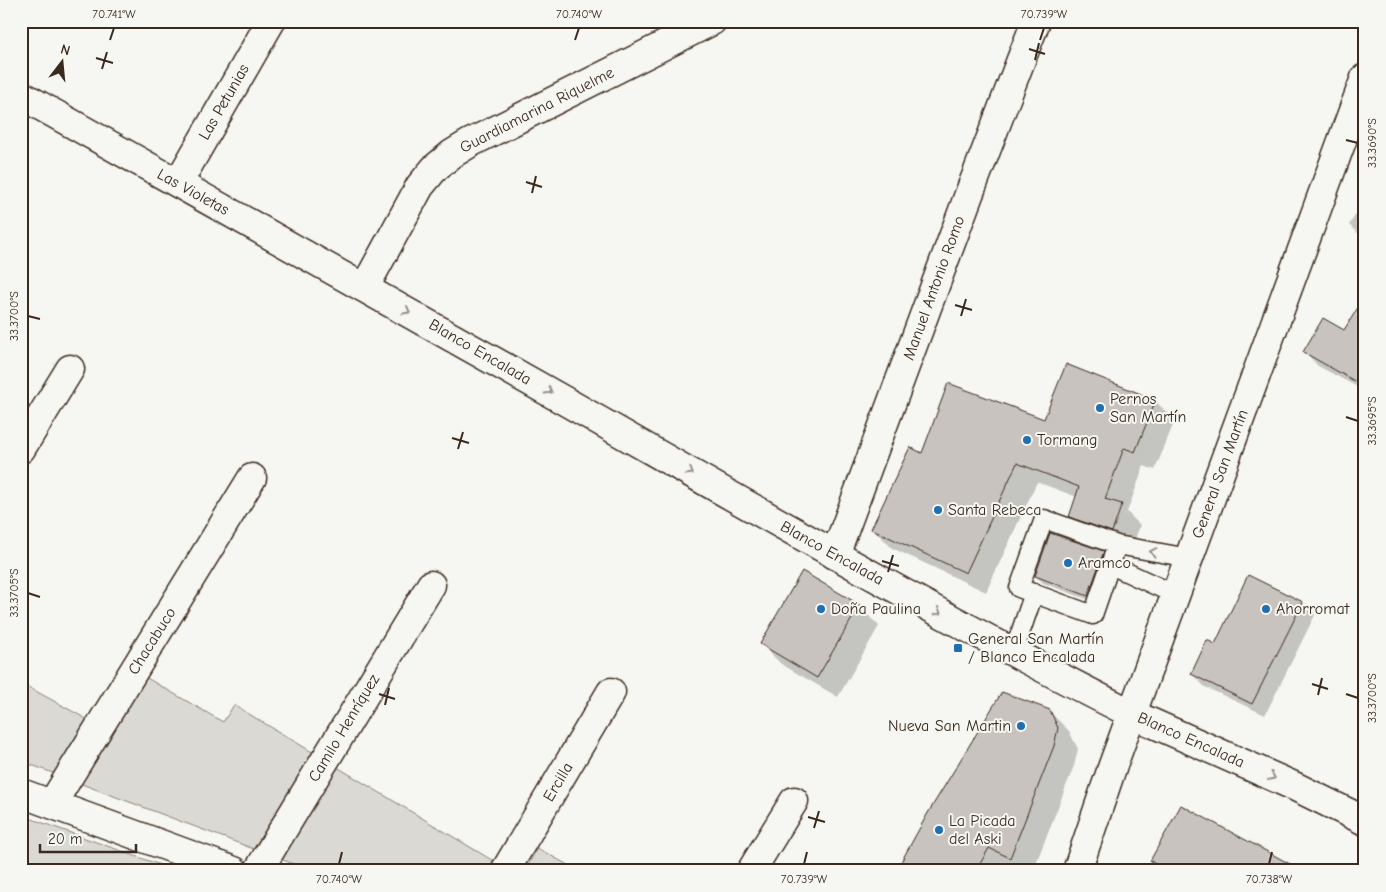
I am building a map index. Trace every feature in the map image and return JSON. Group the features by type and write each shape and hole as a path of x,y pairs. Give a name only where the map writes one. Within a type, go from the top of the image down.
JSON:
{"street":[{"name":"Guardiamarina Riquelme","path":"365,287 420,186 435,168 452,154 470,143 712,21"},
{"name":"Manuel Antonio Romo","path":"835,555 1036,21"},
{"name":"Las Petunias","path":"178,184 264,24"},
{"name":"General San Martín","path":"1077,871 1099,803 1365,78"},
{"name":"Las Violetas","path":"21,95 365,287"},
{"name":"Blanco Encalada","path":"365,287 835,555 1013,654 1132,714 1296,787 1365,821"},
{"path":"21,449 70,369"},
{"name":"Chacabuco","path":"52,804 252,478"},
{"name":"Camilo Henríquez","path":"258,871 431,585"},
{"name":"Ercilla","path":"505,871 611,692"},
{"path":"21,793 234,871"},
{"path":"751,871 794,801"}],"lane":[{"path":"1117,545 1093,615 1019,588 1044,519 1117,545 1189,558"},
{"path":"1111,565 1176,595"},
{"path":"1013,654 1034,594"}],"shaded area":[{"path":"145,677 223,722 234,705 510,871 312,871 21,761 21,683 112,733"},
{"path":"21,815 177,871 21,871"},
{"path":"537,848 579,871 525,871"}],"building":[{"path":"1365,296 1365,387 1303,352 1323,318 1344,330"},
{"path":"1066,364 1156,400 1135,452 1124,448 1105,499 1122,504 1112,532 1069,517 1079,487 1017,463 966,573 871,529 910,447 922,453 948,383 1044,419"},
{"name":"Aramco","path":"1050,533 1104,551 1088,596 1035,576"},
{"path":"802,571 860,605 817,678 760,644"},
{"path":"1248,575 1303,602 1252,704 1191,674 1207,640 1215,644"},
{"path":"1002,692 1050,710 1058,728 1054,746 1010,858 989,848 976,871 896,871 928,813"},
{"path":"1181,805 1303,871 1169,871 1150,861"}],"place":[{"name":"Pernos San Martín","path":"1100,408"},
{"name":"Tormang","path":"1027,440"},
{"name":"Santa Rebeca","path":"938,510"},
{"name":"Aramco","path":"1068,563"},
{"name":"Doña Paulina","path":"821,609"},
{"name":"Ahorromat","path":"1266,609"},
{"name":"General San Martín / Blanco Encalada","path":"958,648"},
{"name":"Nueva San Martin","path":"1021,726"},
{"name":"La Picada del Aski","path":"939,830"}]}
